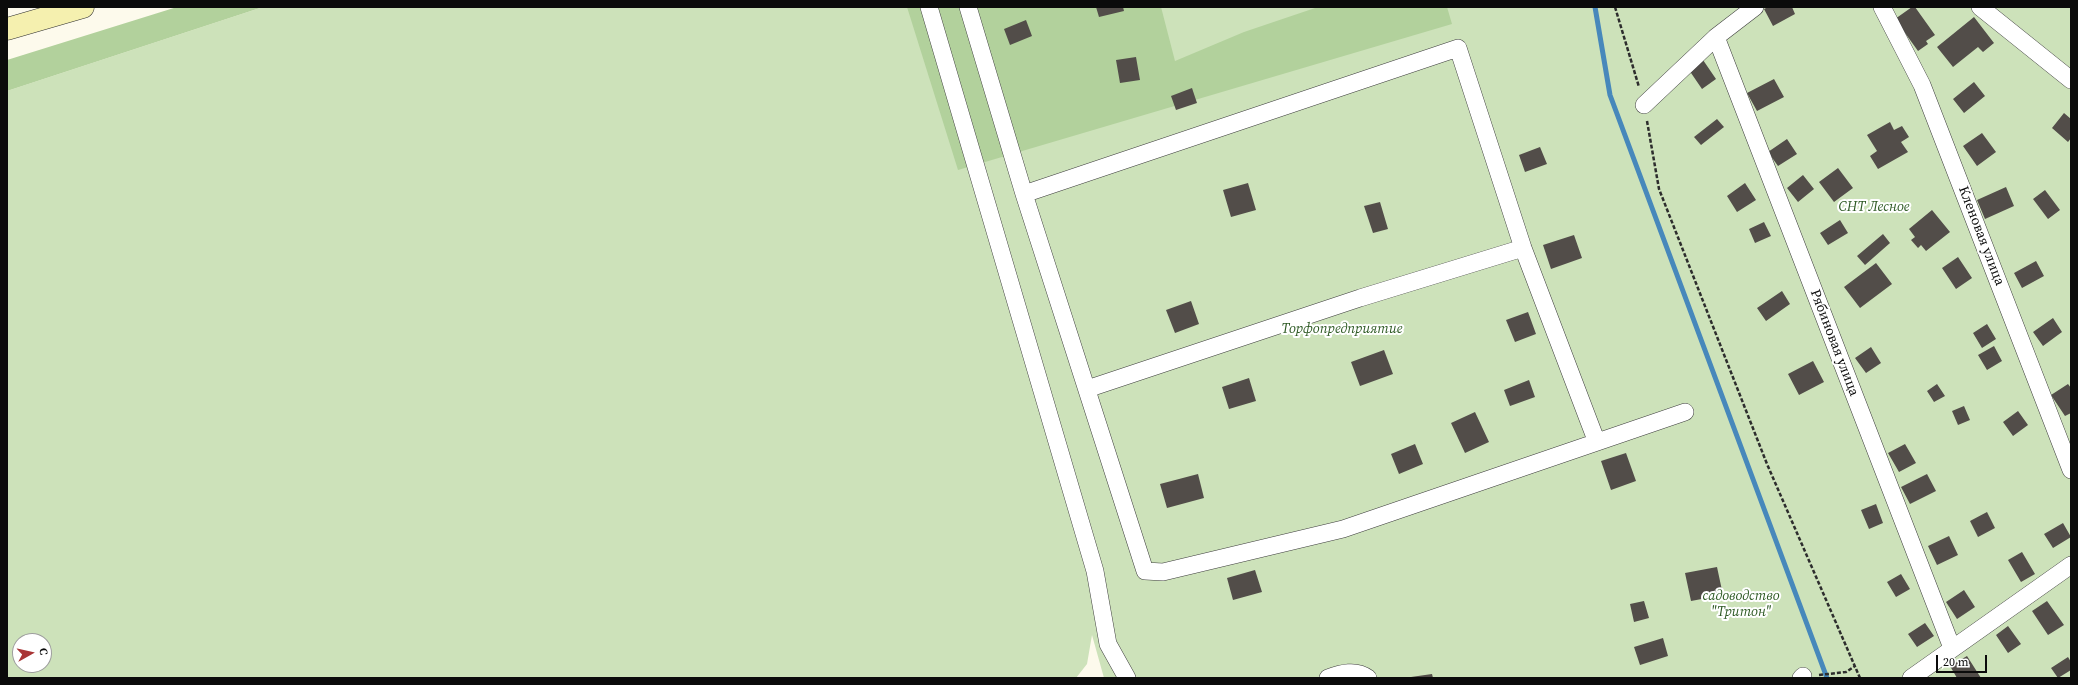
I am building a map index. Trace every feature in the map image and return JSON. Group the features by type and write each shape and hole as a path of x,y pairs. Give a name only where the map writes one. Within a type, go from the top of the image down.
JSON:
{"main road":[{"path":"7,29 83,7"}],"street":[{"path":"929,7 1094,571 1108,644 1127,678"},
{"path":"968,7 1024,194 1145,571 1163,572 1343,528 1596,440 1685,412"},
{"path":"1644,105 1716,38 1755,7"},
{"name":"Кленовая улица","path":"1882,7 1922,85 2071,470"},
{"path":"1980,7 2071,80"},
{"name":"Рябиновая улица","path":"1716,38 1952,648"},
{"path":"1024,194 1458,48 1523,248 1596,440"},
{"path":"1087,389 1360,298 1523,248"},
{"path":"1911,678 2071,565"},
{"path":"1328,678 1343,673 1359,674 1368,678"}],"path":[{"path":"1615,7 1644,105 1659,189 1767,464 1860,678"},
{"path":"1802,677 1846,672 1855,666"}],"green space":[{"path":"177,7 263,7 7,91 7,60"},
{"path":"263,7 2071,7 2071,678 1104,678 1092,635 1087,664 1076,678 7,678 7,91"},
{"path":"907,7 1161,7 1175,61 1244,32 1318,7 1447,7 1452,24 958,170"}],"building":[{"path":"1096,7 1123,7 1124,11 1099,17"},
{"path":"1768,7 1792,7 1795,14 1773,26 1764,9"},
{"path":"1912,7 1915,7 1935,35 1926,41 1928,44 1918,51 1895,19"},
{"path":"1974,17 1994,43 1983,52 1978,47 1953,67 1937,47"},
{"path":"1026,20 1032,36 1010,45 1004,29"},
{"path":"1136,57 1140,80 1120,83 1116,60"},
{"path":"1703,60 1716,79 1702,89 1689,70"},
{"path":"1774,79 1784,97 1757,111 1747,93"},
{"path":"1974,82 1985,96 1964,113 1953,99"},
{"path":"1192,88 1197,103 1176,110 1171,96"},
{"path":"2064,113 2071,119 2071,138 2068,142 2052,128"},
{"path":"1717,119 1724,127 1701,145 1694,137"},
{"path":"1890,122 1894,130 1902,126 1909,137 1901,142 1908,152 1878,169 1870,156 1877,151 1867,135"},
{"path":"1982,133 1996,152 1977,166 1963,146"},
{"path":"1787,139 1797,154 1778,166 1768,152"},
{"path":"1540,147 1547,164 1525,172 1519,155"},
{"path":"1838,168 1853,188 1834,202 1819,182"},
{"path":"1803,175 1814,189 1798,202 1787,188"},
{"path":"1248,183 1256,210 1231,217 1223,190"},
{"path":"1745,183 1756,200 1737,212 1727,196"},
{"path":"2006,187 2014,206 1985,219 1977,200"},
{"path":"2045,190 2060,210 2048,219 2033,199"},
{"path":"1380,202 1388,229 1373,233 1364,206"},
{"path":"1932,210 1950,232 1926,251 1921,245 1918,248 1911,240 1915,237 1909,229"},
{"path":"1840,220 1848,233 1828,245 1820,233"},
{"path":"1764,222 1771,236 1755,243 1749,229"},
{"path":"1883,234 1890,243 1865,265 1857,256"},
{"path":"1574,235 1582,258 1551,269 1543,245"},
{"path":"1958,257 1972,278 1956,289 1942,268"},
{"path":"2036,261 2044,276 2022,288 2014,273"},
{"path":"1876,263 1892,284 1860,308 1844,287"},
{"path":"1782,291 1790,304 1766,321 1757,308"},
{"path":"1191,301 1199,324 1175,333 1166,310"},
{"path":"1528,312 1536,334 1515,342 1506,320"},
{"path":"2053,318 2062,332 2043,346 2033,332"},
{"path":"1987,324 1996,339 1982,348 1973,333"},
{"path":"1994,346 2002,361 1987,370 1978,355"},
{"path":"1871,347 1881,363 1866,373 1855,358"},
{"path":"1384,350 1393,374 1360,386 1351,362"},
{"path":"1813,361 1824,382 1799,395 1788,374"},
{"path":"1249,378 1256,401 1229,409 1222,387"},
{"path":"1529,380 1535,397 1510,406 1504,390"},
{"path":"1937,384 1945,396 1934,402 1927,391"},
{"path":"2068,384 2071,388 2071,413 2065,416 2051,395"},
{"path":"1964,406 1970,420 1958,425 1952,411"},
{"path":"2018,411 2028,425 2013,436 2003,422"},
{"path":"1475,412 1489,442 1465,453 1451,423"},
{"path":"1415,444 1423,464 1399,474 1391,454"},
{"path":"1905,444 1916,463 1899,472 1888,453"},
{"path":"1626,453 1636,481 1611,490 1601,461"},
{"path":"1198,474 1204,498 1167,508 1160,484"},
{"path":"1927,474 1936,491 1910,504 1901,487"},
{"path":"1876,504 1883,523 1869,529 1861,510"},
{"path":"1987,512 1995,528 1978,537 1970,521"},
{"path":"2063,523 2071,537 2053,548 2044,534"},
{"path":"1949,536 1958,555 1937,565 1928,546"},
{"path":"2022,552 2035,574 2021,582 2008,560"},
{"path":"1717,567 1723,595 1691,601 1685,573"},
{"path":"1255,570 1262,592 1233,600 1227,578"},
{"path":"1901,574 1910,589 1896,597 1887,582"},
{"path":"1964,590 1975,607 1957,619 1946,602"},
{"path":"1644,601 1649,618 1634,622 1630,604"},
{"path":"2047,601 2064,625 2048,635 2032,611"},
{"path":"1925,623 1934,636 1917,647 1908,634"},
{"path":"2008,626 2021,644 2008,653 1996,635"},
{"path":"1663,638 1668,656 1640,665 1634,647"},
{"path":"1967,656 1981,678 1957,678 1950,666"},
{"path":"2068,657 2071,662 2071,670 2058,678 2051,668"},
{"path":"1432,674 1433,678 1411,678 1411,677"}],"waterway":[{"path":"1595,7 1610,95 1827,678"}],"park label":[{"name":"СНТ Лесное","path":"1874,207"},
{"name":"Торфопредприятие","path":"1342,329"},
{"name":"садоводство \"Тритон\"","path":"1741,604"}]}
